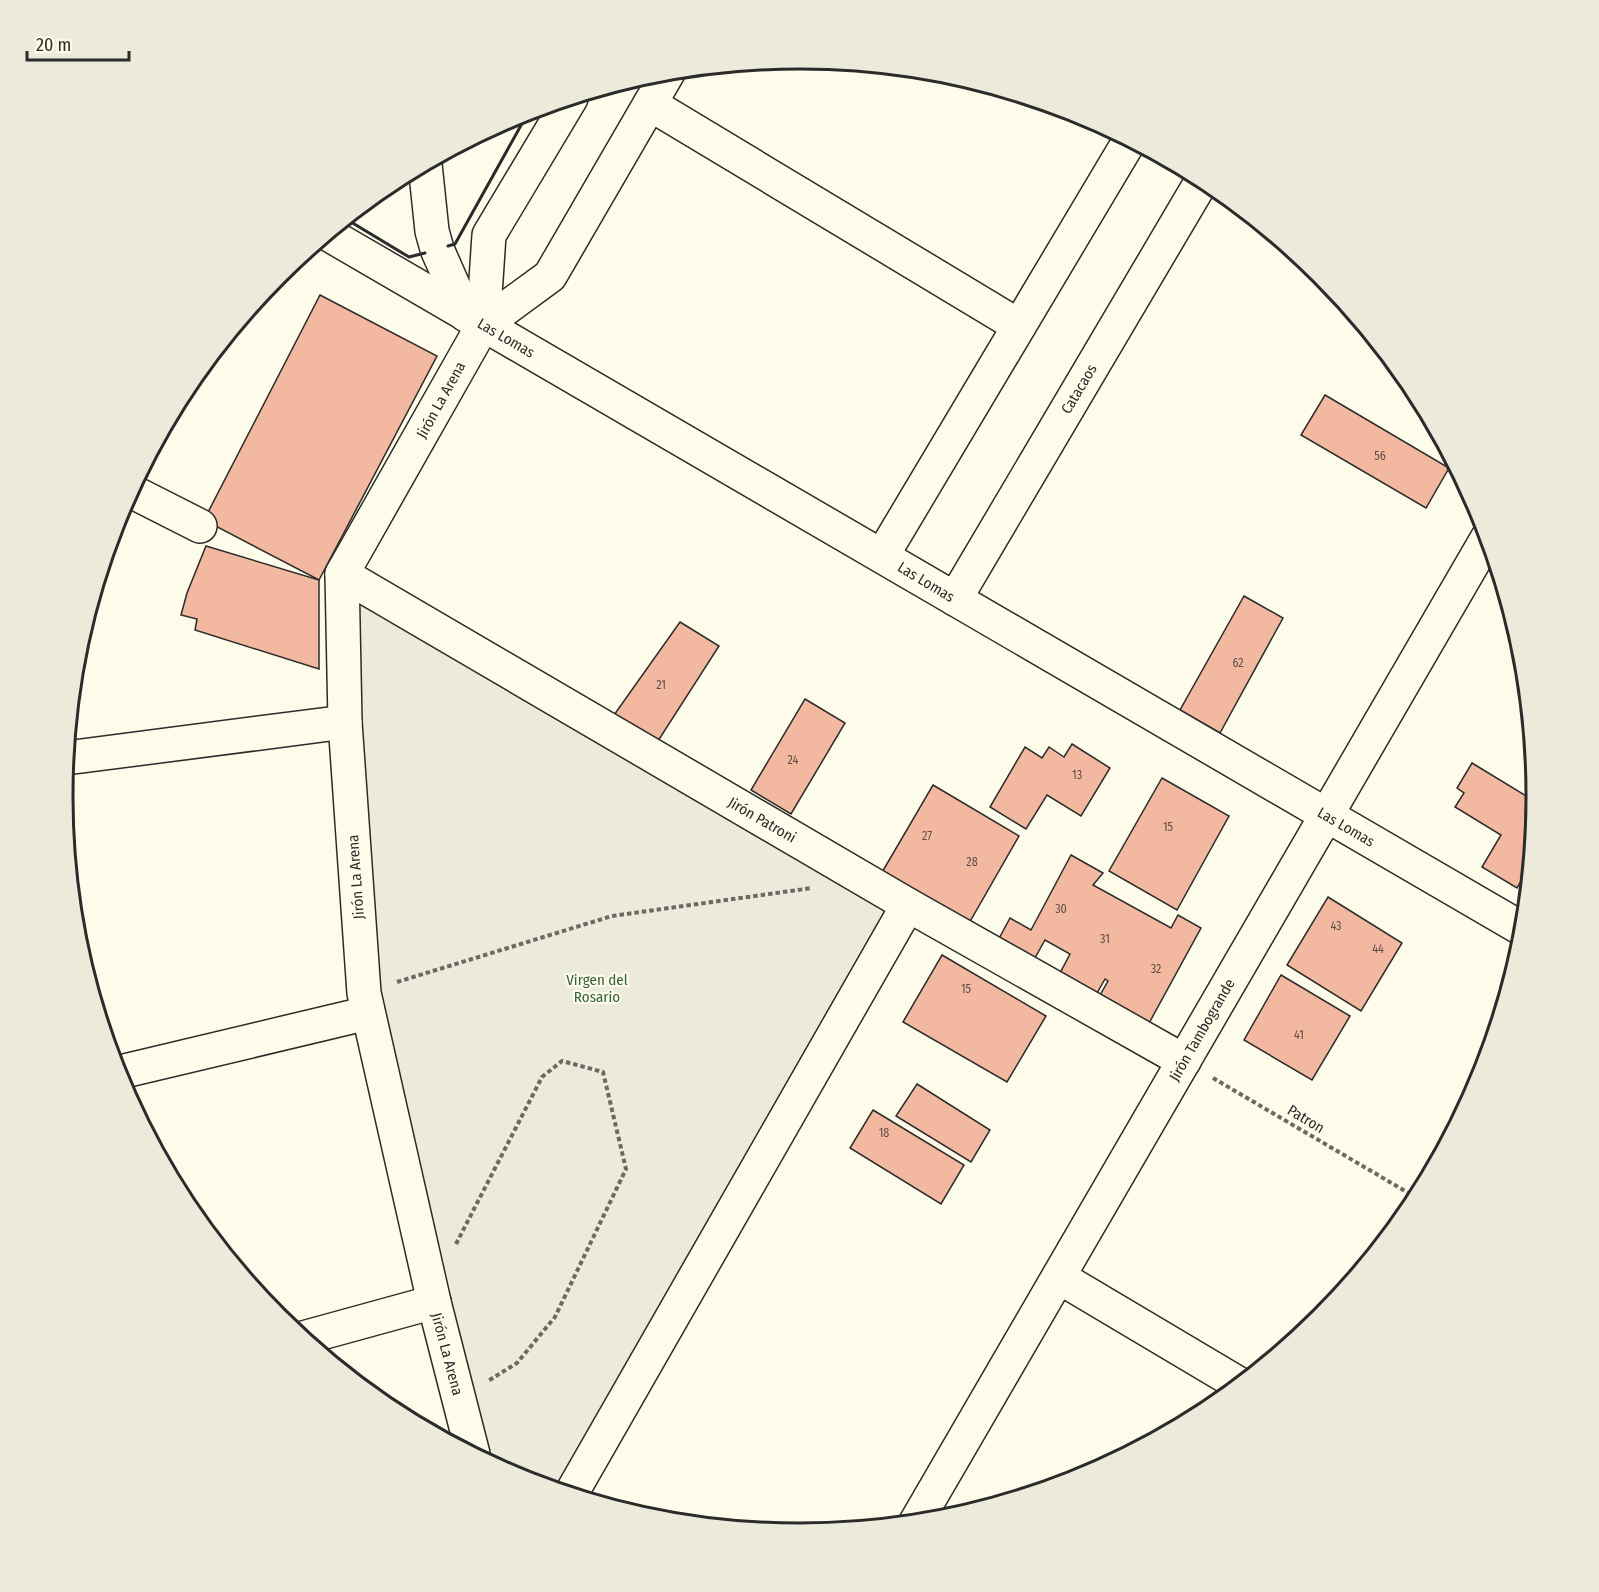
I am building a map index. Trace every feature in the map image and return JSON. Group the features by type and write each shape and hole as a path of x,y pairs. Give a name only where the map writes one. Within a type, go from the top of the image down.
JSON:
{"street":[{"name":"Jirón La Arena","path":"475,320 550,276 663,82"},
{"path":"650,104 1019,326"},
{"name":"Jirón La Arena","path":"470,1444 434,1302 366,1003 345,722 342,574 475,320 489,235 565,108"},
{"path":"882,556 1126,147"},
{"path":"425,173 432,231 437,249 475,320"},
{"name":"Catacaos","path":"955,599 1197,188"},
{"name":"Las Lomas","path":"334,238 1515,925"},
{"path":"138,494 200,526"},
{"name":"Jirón Tambogrande","path":"922,1512 1482,547"},
{"name":"Jirón Patroni","path":"342,574 908,906 1184,1061"},
{"path":"74,757 345,722"},
{"path":"575,1487 908,906"},
{"path":"126,1069 366,1003"},
{"path":"1059,1277 1232,1380"},
{"path":"312,1336 434,1302"}],"path":[{"path":"366,1003 612,916 818,887"},
{"path":"455,1245 542,1077 562,1061 603,1072 626,1169 555,1317 517,1363 484,1383"},
{"name":"Patron","path":"1184,1061 1408,1193"}],"green space":[{"name":"Virgen del Rosario","path":"342,574 908,905 575,1487 521,1468 471,1444 368,1013"}],"building":[{"path":"320,295 437,356 319,580 204,520"},
{"path":"1325,395 1449,468 1426,508 1301,435"},
{"path":"206,546 319,580 319,669 195,630 197,619 181,615 187,593"},
{"path":"1244,596 1283,618 1220,733 1180,710"},
{"path":"680,622 719,646 658,741 614,715"},
{"path":"805,699 845,723 791,814 751,790"},
{"path":"1072,744 1110,768 1081,816 1047,795 1026,829 990,807 1025,747 1042,758 1049,747 1064,757"},
{"path":"1472,763 1526,796 1525,844 1521,881 1517,888 1482,867 1501,835 1455,807 1464,793 1457,788"},
{"path":"1162,778 1229,816 1177,910 1109,871"},
{"path":"933,785 1019,836 968,925 881,874"},
{"path":"1071,855 1103,873 1093,885 1171,928 1178,915 1201,928 1148,1025 1099,997 1108,981 1105,979 1096,995 1059,975 1070,954 1045,940 1031,965 995,946 1010,918 1031,930"},
{"path":"1328,897 1402,943 1361,1011 1287,965"},
{"path":"942,955 1046,1016 1007,1082 903,1022"},
{"path":"1281,975 1350,1016 1312,1080 1244,1040"},
{"path":"917,1084 990,1130 971,1162 896,1116"},
{"path":"873,1110 964,1165 941,1204 850,1148"}],"wall":[{"path":"448,246 455,244 522,124"},
{"path":"352,223 409,257 425,253"}]}
